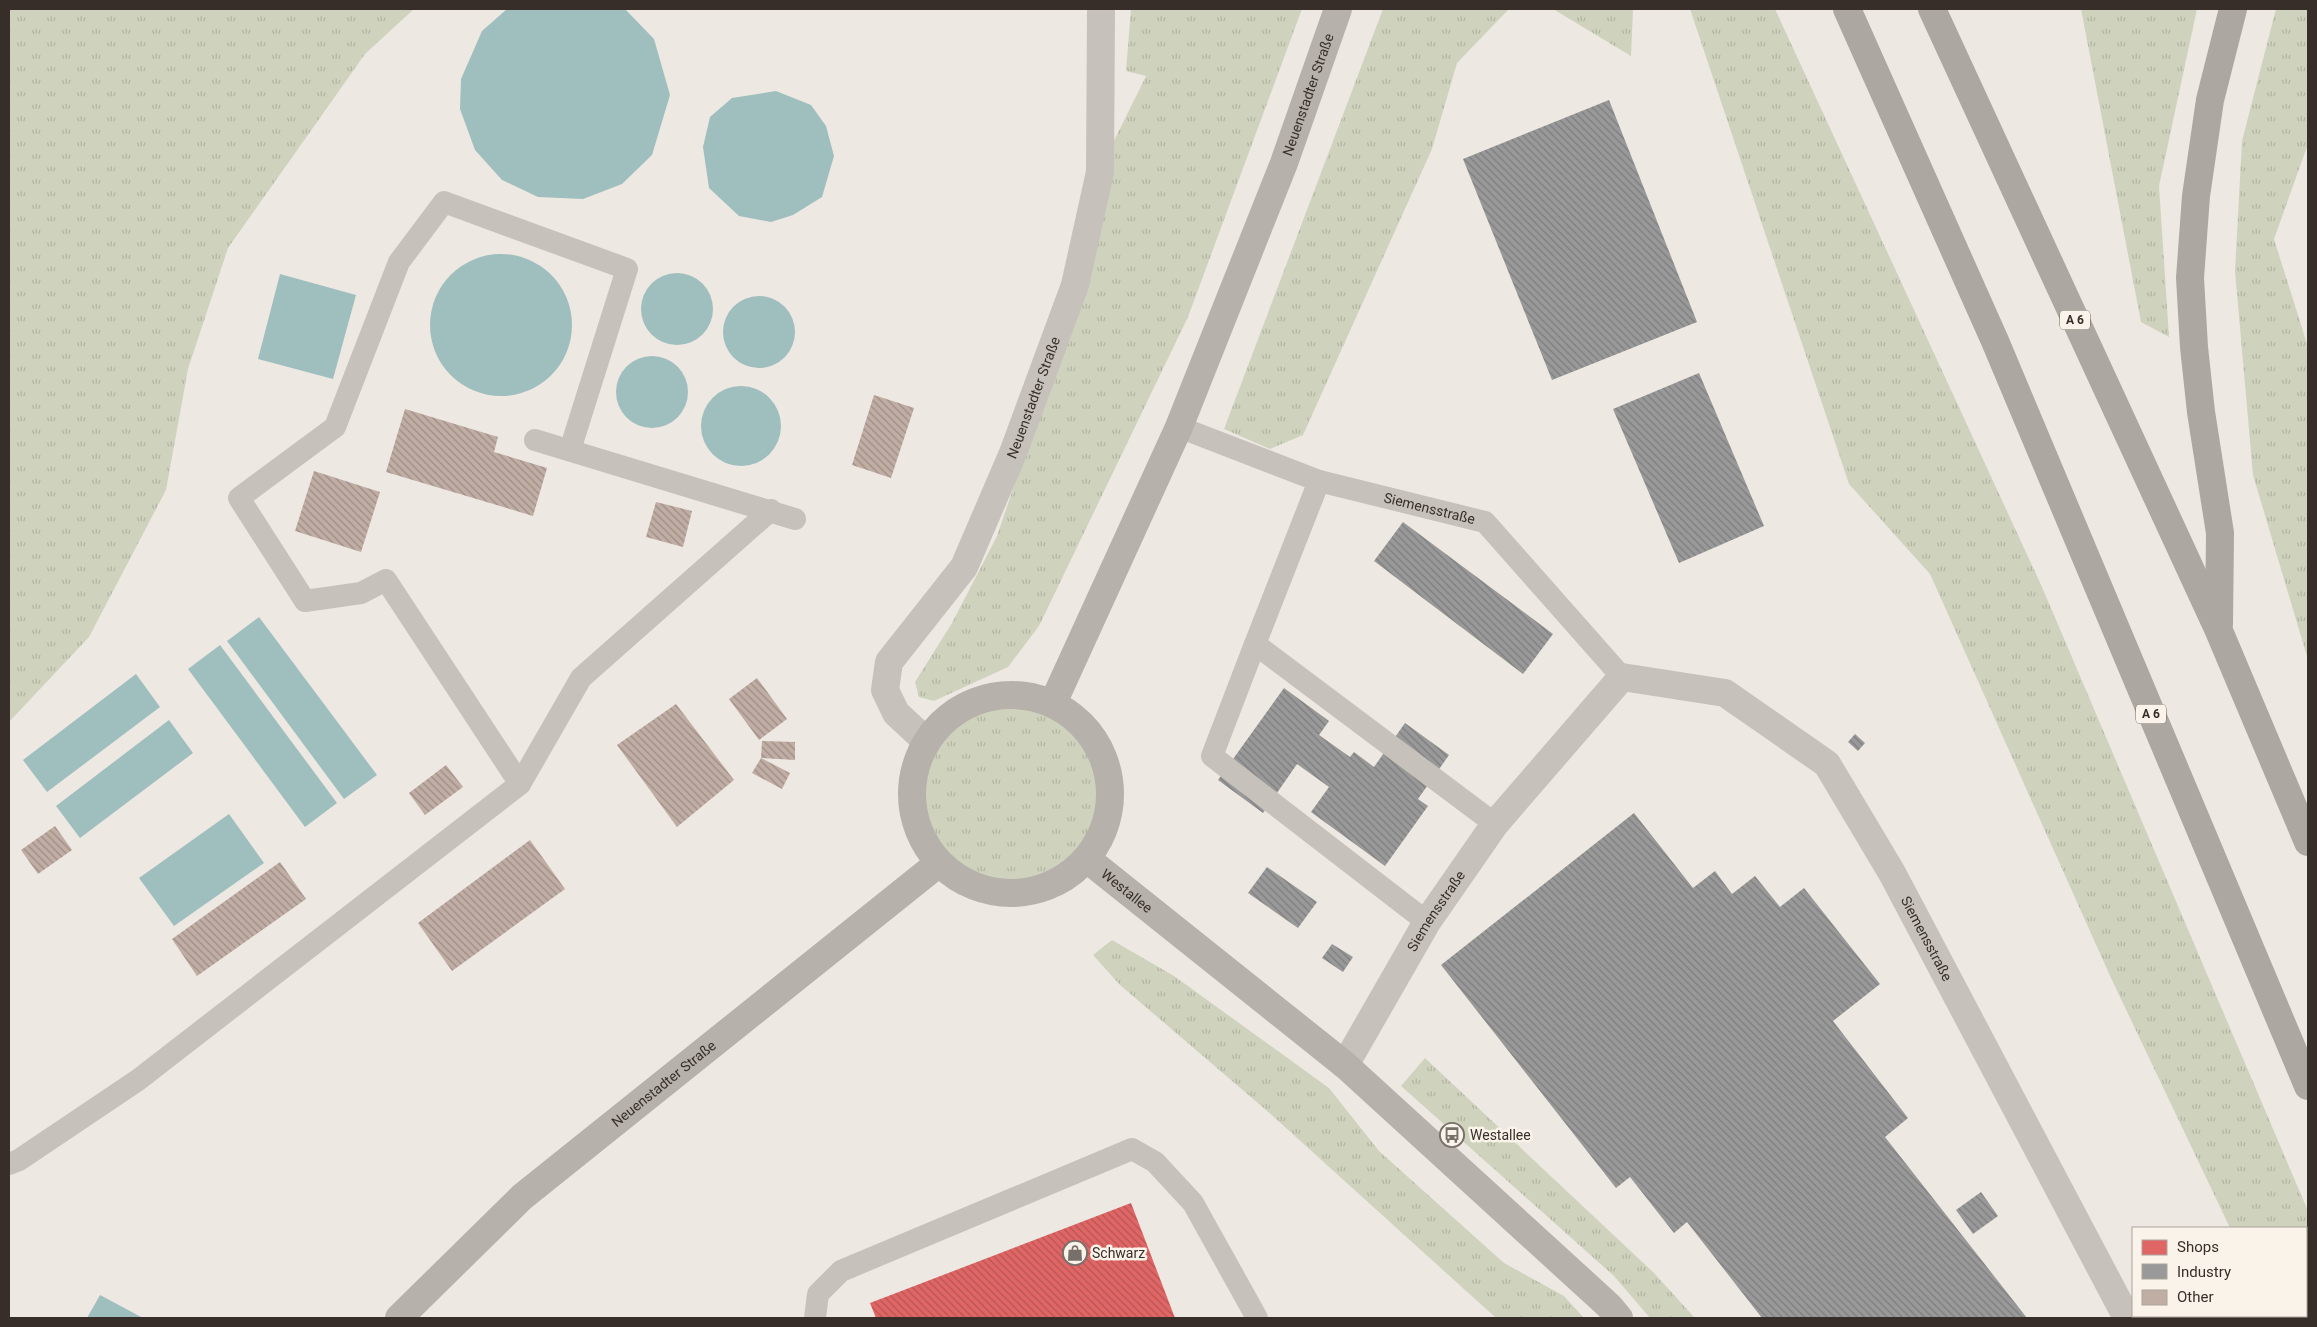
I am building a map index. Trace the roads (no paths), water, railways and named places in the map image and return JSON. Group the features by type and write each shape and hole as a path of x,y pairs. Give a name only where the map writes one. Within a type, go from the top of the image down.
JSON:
{"highway":[{"name":"A 6","path":"1847,9 1995,341 2308,1086"},
{"name":"A 6","path":"1932,9 2219,631 2308,842"},
{"path":"2219,631 2220,532 2201,412 2194,347 2190,278 2196,196 2210,100 2233,9"}],"main road":[{"name":"Neuenstadter Straße","path":"1053,703 1179,427 1284,163 1338,9"},
{"path":"1000,694 1018,694 1053,703 1083,724 1094,739 1108,772 1111,791 1110,810 1097,844 1087,859 1070,875 1050,886 1028,893 1005,894 985,890 966,883 939,863 922,840 913,814 911,795 913,776 918,758 926,741 951,714 982,698 1000,694"},
{"name":"Westallee","path":"1087,859 1345,1065 1619,1318"},
{"name":"Neuenstadter Straße","path":"399,1318 522,1197 939,863"}],"street":[{"name":"Neuenstadter Straße","path":"926,741 896,713 885,690 889,662 964,568 1013,453 1075,286 1100,172 1101,9"},
{"name":"Siemensstraße","path":"1345,1065 1427,922 1496,824 1622,677 1725,693 1827,764 1892,872 2127,1318"}],"lane":[{"path":"520,784 386,580 362,593 305,602 239,498 335,427 399,262 444,202 626,269 570,450"},
{"name":"Siemensstraße","path":"1179,427 1319,481 1485,522 1622,677"},
{"path":"535,440 771,510 795,519"},
{"path":"1319,481 1212,756 1427,922"},
{"path":"9,1164 20,1160 138,1080 520,784 581,678 771,510"},
{"path":"1254,644 1496,824"},
{"path":"815,1318 818,1294 841,1271 1132,1149 1155,1162 1193,1203 1257,1318"}],"water":[{"path":"507,9 625,9 654,39 670,95 652,155 622,184 583,199 538,197 502,180 475,150 460,109 461,79 482,31"},
{"path":"776,91 811,105 826,126 834,156 822,197 793,215 771,222 739,216 709,188 703,147 710,117 732,98"},
{"path":"501,254 515,255 528,259 541,266 551,275 560,285 567,298 571,311 571,339 567,352 560,365 551,375 541,384 528,391 515,395 501,396 487,395 474,391 461,384 451,375 442,365 435,352 431,339 430,325 431,311 435,298 442,285 451,275 461,266 474,259 487,255"},
{"path":"677,273 697,279 707,289 713,309 707,329 697,339 677,345 657,339 647,329 641,309 647,289 657,279"},
{"path":"280,274 356,295 333,379 258,359"},
{"path":"759,296 779,302 789,312 795,332 789,352 779,362 759,368 739,362 729,352 723,332 729,312 739,302"},
{"path":"652,356 672,362 682,372 688,392 682,412 672,422 652,428 632,422 622,412 616,392 622,372 632,362"},
{"path":"741,386 756,389 769,398 778,411 781,426 778,441 769,454 756,463 741,466 726,463 713,454 704,441 701,426 704,411 713,398 726,389"},
{"path":"259,617 377,775 344,799 227,641"},
{"path":"220,645 337,803 305,827 188,669"},
{"path":"136,674 160,707 47,792 23,760"},
{"path":"169,720 193,753 80,838 56,806"},
{"path":"229,814 264,863 174,926 139,878"},
{"path":"100,1295 143,1318 87,1318"}],"place":[{"name":"Westallee","path":"1452,1135"},
{"name":"Schwarz","path":"1075,1253"}]}
